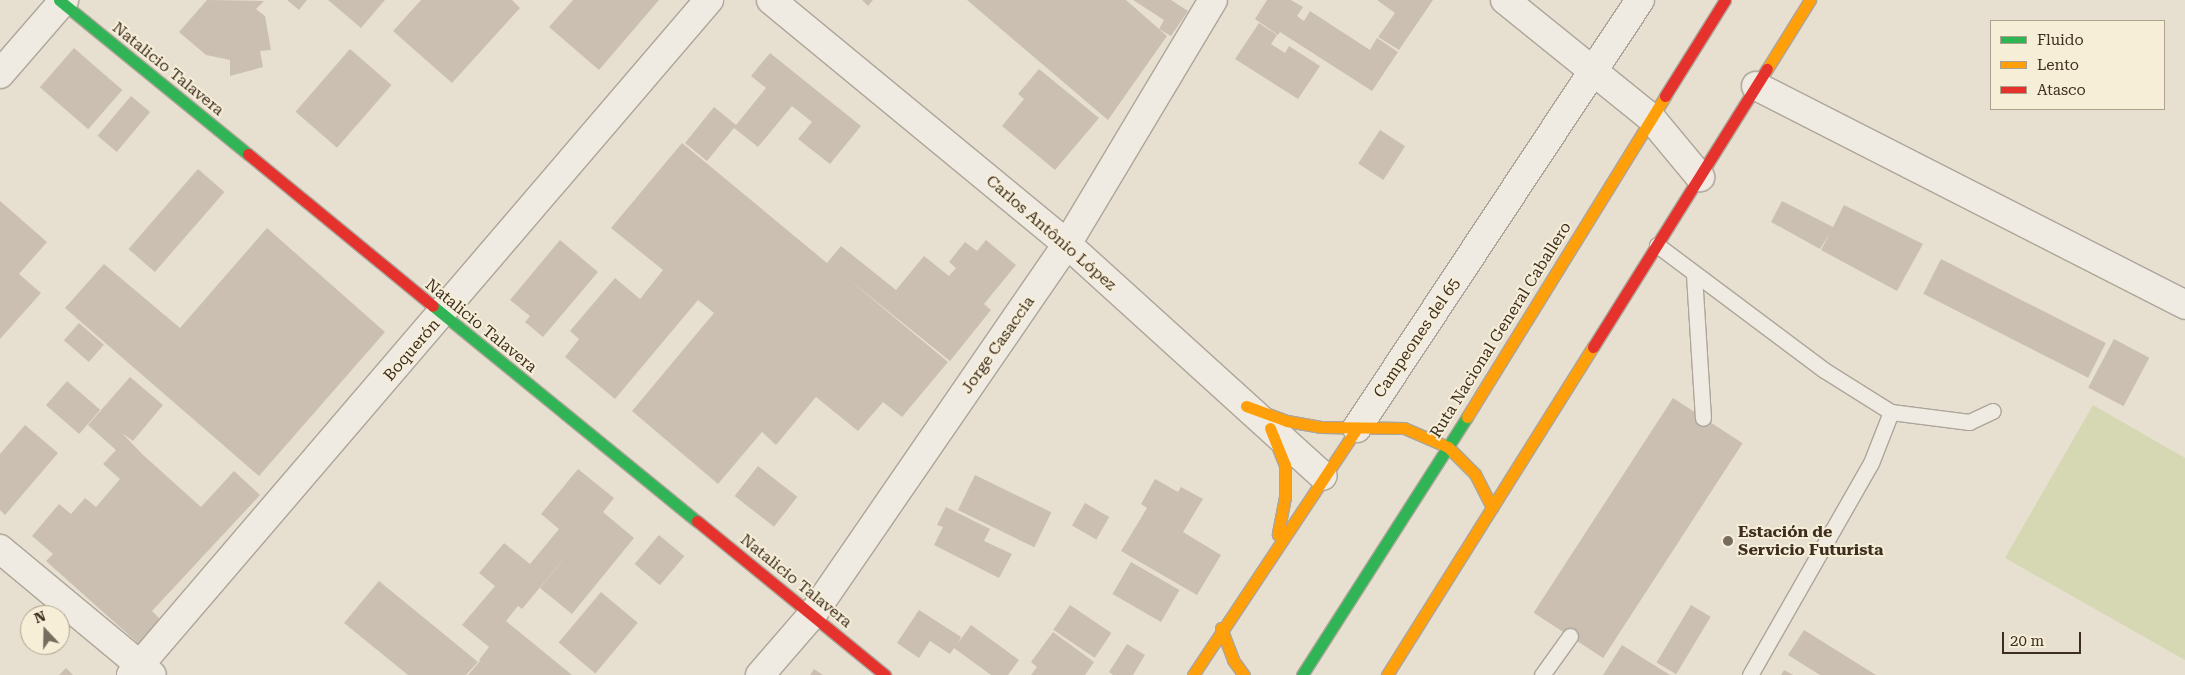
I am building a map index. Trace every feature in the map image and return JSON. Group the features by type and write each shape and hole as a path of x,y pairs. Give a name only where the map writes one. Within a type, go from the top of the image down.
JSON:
{"main road":[{"name":"Ruta Nacional General Caballero","path":"1302,675 1448,447 1725,0"},
{"path":"1387,675 1810,0"},
{"name":"Natalicio Talavera","path":"61,1 442,315 885,675"},
{"path":"1246,406 1312,426 1404,428 1448,447 1475,474 1492,508"},
{"path":"1270,428 1285,465 1285,497 1276,546"},
{"name":"Campeones del 65","path":"1193,675 1322,476 1357,428"},
{"path":"1222,628 1233,660 1244,675"}],"street":[{"name":"Boquerón","path":"141,671 708,0"},
{"name":"Carlos Antônio López","path":"771,0 1067,244 1322,476"},
{"name":"Jorge Casaccia","path":"760,675 812,615 1067,244 1213,0"},
{"path":"1505,0 1594,74 1651,118 1700,177"},
{"name":"Campeones del 65","path":"1357,428 1594,74 1640,0"},
{"path":"0,74 61,1"},
{"path":"1756,86 2185,305"},
{"path":"0,549 141,671"}],"lane":[{"path":"1657,245 1694,275 1824,370 1891,412 1969,422 1993,411"},
{"path":"1694,275 1703,418"},
{"path":"1750,675 1871,463 1891,412"},
{"path":"1542,675 1570,636"}],"green space":[{"path":"2093,405 2185,458 2185,660 2005,558"}],"building":[{"path":"207,0 264,1 256,9 265,16 271,50 260,51 263,67 230,76 230,60 206,55 179,32"},
{"path":"287,0 307,0 299,10"},
{"path":"328,0 385,0 361,28"},
{"path":"421,0 512,0 520,8 452,83 393,31"},
{"path":"573,0 659,0 599,70 549,27"},
{"path":"862,0 873,0 868,6"},
{"path":"967,0 1126,0 1167,36 1108,120"},
{"path":"1133,0 1171,0 1188,11 1171,36 1159,29 1164,20"},
{"path":"1267,0 1291,0 1303,7 1297,16 1304,21 1310,11 1370,50 1377,38 1398,52 1372,91 1280,32 1278,35 1255,19"},
{"path":"1377,0 1433,0 1399,50 1378,37 1395,13"},
{"path":"1259,23 1277,35 1271,44 1285,53 1289,46 1320,66 1298,99 1235,59"},
{"path":"74,48 122,90 88,129 40,87"},
{"path":"350,49 392,85 337,148 296,112"},
{"path":"770,53 861,126 830,164 798,139 812,122 792,106 758,147 734,128 707,161 685,143 714,107 736,125 766,88 751,76"},
{"path":"1039,69 1099,118 1055,170 1002,126 1024,99 1018,94"},
{"path":"131,96 150,112 117,152 98,136"},
{"path":"1380,130 1405,146 1383,180 1358,164"},
{"path":"682,143 827,263 841,246 896,290 924,256 949,276 956,268 949,262 965,242 977,251 986,240 1016,265 984,304 991,310 950,361 847,278 948,362 902,417 883,402 858,431 816,397 776,445 762,432 718,484 632,411 714,313 698,300 615,399 565,357 579,339 570,331 615,278 640,299 663,270 611,228"},
{"path":"198,169 224,192 155,272 128,249"},
{"path":"0,201 47,242 19,274 41,293 0,339"},
{"path":"1782,201 1833,227 1844,205 1923,244 1897,291 1821,250 1830,233 1820,249 1771,222"},
{"path":"267,228 385,332 259,476 65,308 104,264 180,328"},
{"path":"560,240 598,272 543,337 525,322 530,316 510,300"},
{"path":"1941,259 2106,343 2088,378 1923,294"},
{"path":"79,323 104,345 89,362 64,340"},
{"path":"2114,339 2149,358 2123,406 2088,388"},
{"path":"130,377 163,405 133,441 122,433 142,454 201,507 234,471 260,495 152,611 162,621 140,645 46,561 53,554 32,536 59,504 71,514 85,498 96,507 120,479 103,464 116,450 88,425"},
{"path":"67,381 100,410 79,434 46,405"},
{"path":"1673,398 1743,443 1603,658 1534,613"},
{"path":"25,425 58,453 5,515 0,510 0,454"},
{"path":"758,466 797,497 774,527 735,496"},
{"path":"578,469 614,498 603,512 634,538 572,614 540,588 577,543 522,609 518,606 506,621 572,675 468,675 480,661 494,672 479,660 489,647 462,625 495,586 479,573 504,543 530,564 559,529 541,514"},
{"path":"975,475 1051,512 1034,547 958,510"},
{"path":"1155,479 1178,492 1181,487 1203,499 1183,532 1221,555 1197,595 1121,551 1147,508 1141,504"},
{"path":"1085,503 1109,517 1096,540 1072,526"},
{"path":"946,507 990,529 984,541 1012,554 999,578 934,545 943,527 937,525"},
{"path":"659,535 684,556 660,585 635,564"},
{"path":"1131,562 1179,590 1161,622 1112,594"},
{"path":"379,581 478,662 466,675 408,675 344,623"},
{"path":"601,592 638,623 595,673 559,643"},
{"path":"1070,605 1111,633 1095,658 1053,630"},
{"path":"1691,605 1711,617 1676,674 1656,662"},
{"path":"919,610 961,637 958,643 971,625 1019,660 1008,675 991,675 954,648 950,654 930,641 919,658 897,643"},
{"path":"1804,630 1876,675 1820,675 1788,655"},
{"path":"1053,632 1094,662 1085,675 1031,675 1037,667 1031,662"},
{"path":"1127,644 1145,655 1133,675 1113,675 1109,672"},
{"path":"1622,645 1670,675 1603,675"},
{"path":"66,668 73,675 59,675"},
{"path":"814,669 823,675 810,675"},
{"path":"1784,670 1793,675 1781,675"}],"traffic: fast":[{"path":"59,0 248,154"},
{"path":"433,306 697,521"},
{"path":"1302,675 1467,417"}],"traffic: slow":[{"path":"1767,69 1810,0"},
{"path":"1467,417 1665,96"},
{"path":"1387,675 1593,347"},
{"path":"1246,406 1287,421 1320,427 1404,428 1448,447 1475,474 1492,508"},
{"path":"1270,428 1285,465 1285,497 1278,534"},
{"path":"1193,675 1357,428"},
{"path":"1221,628 1233,660 1244,675"}],"traffic: jam":[{"path":"1665,96 1725,0"},
{"path":"1593,347 1767,69"},
{"path":"248,154 433,306"},
{"path":"697,521 885,675"}],"place":[{"name":"Estación de Servicio Futurista","path":"1728,541"}]}
